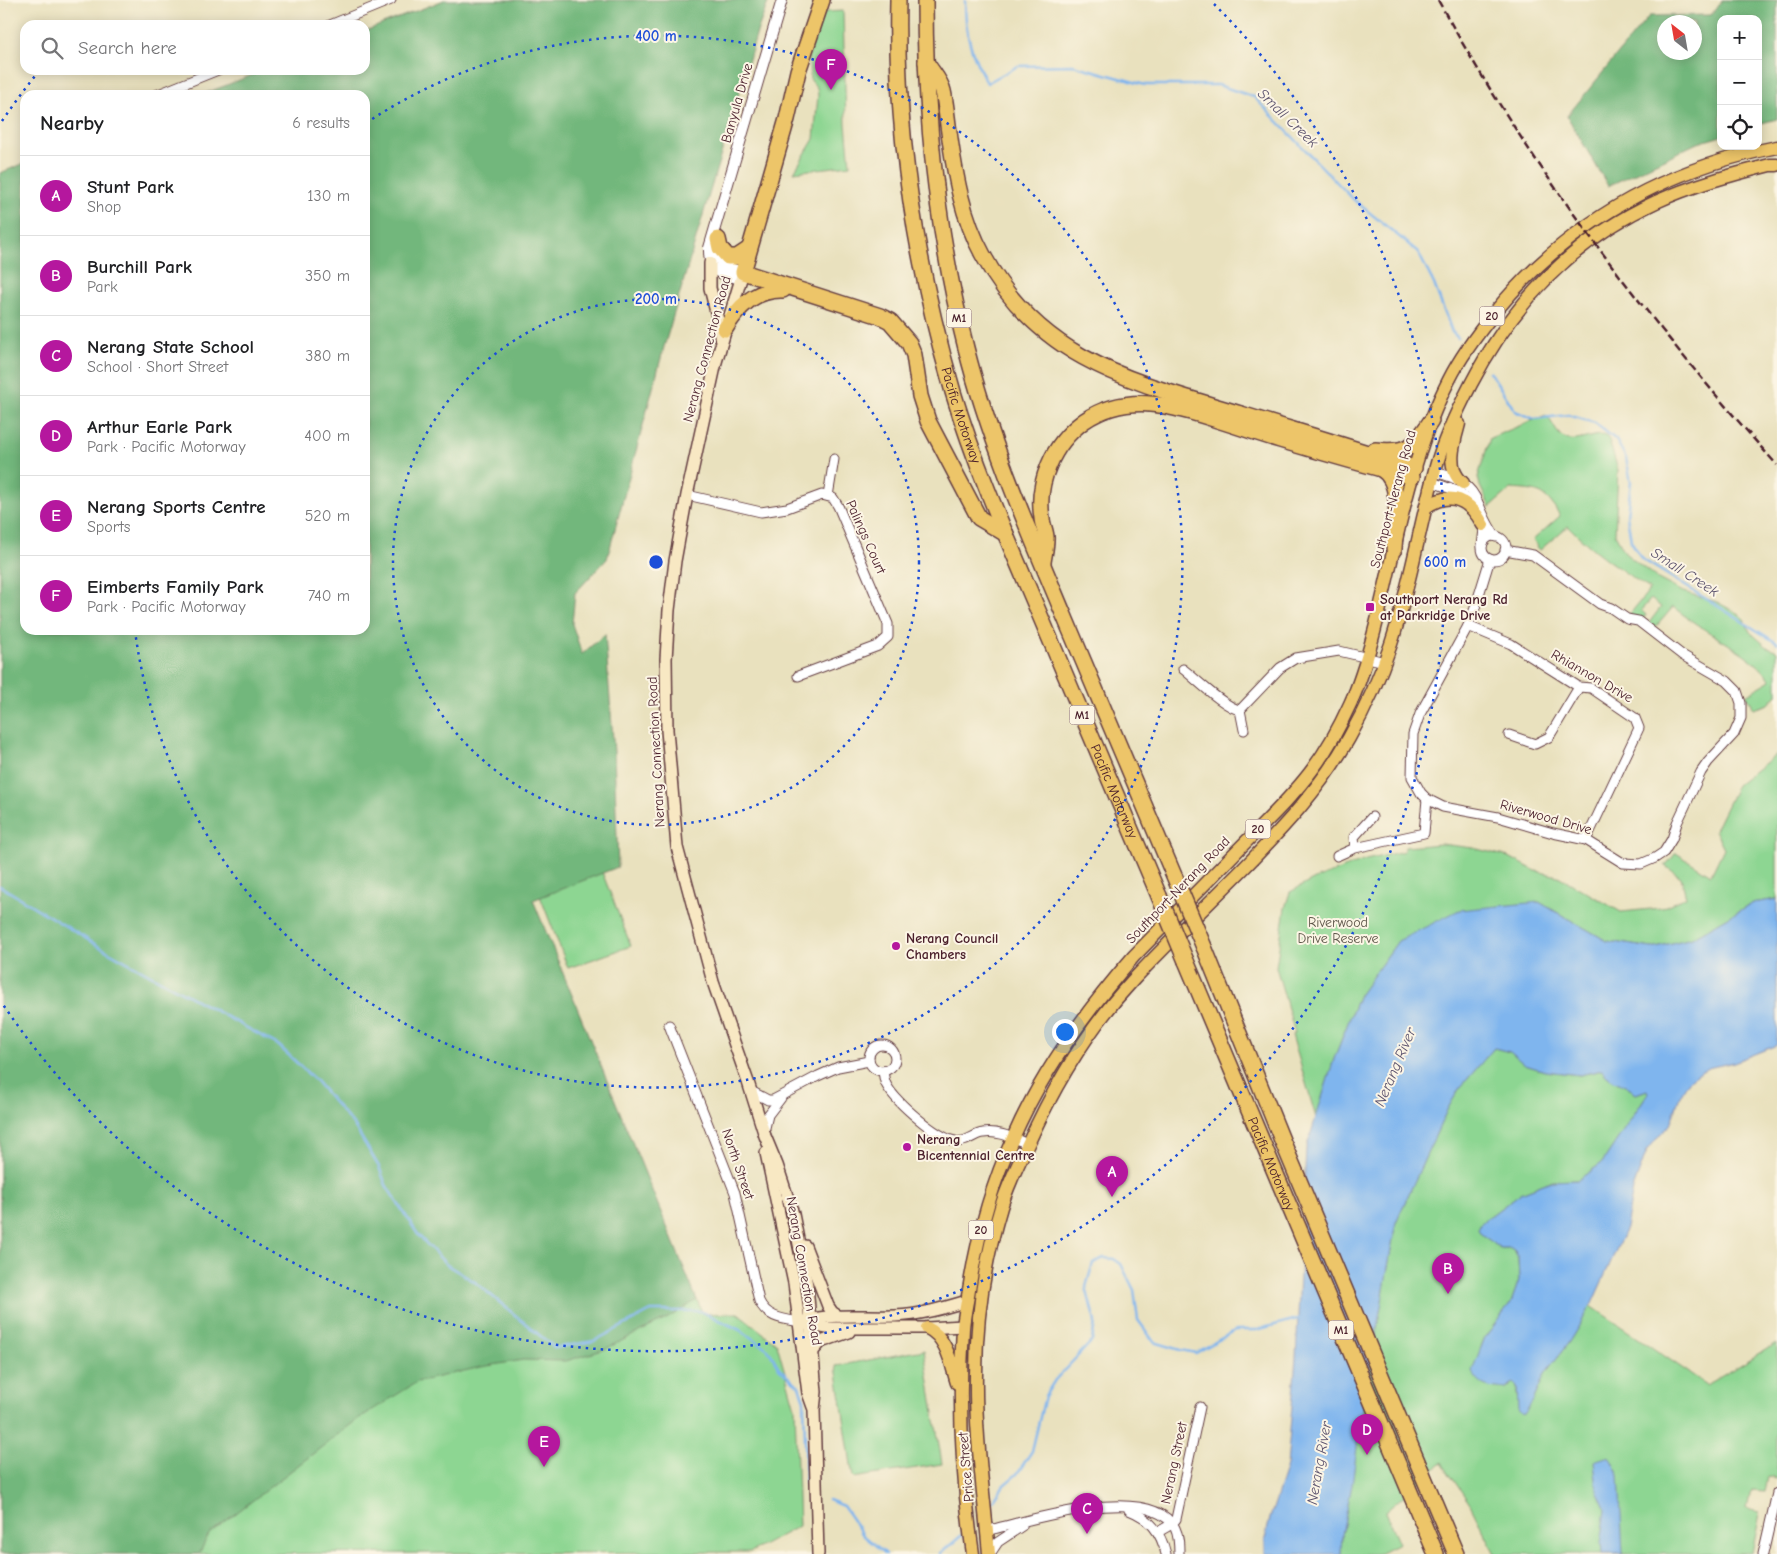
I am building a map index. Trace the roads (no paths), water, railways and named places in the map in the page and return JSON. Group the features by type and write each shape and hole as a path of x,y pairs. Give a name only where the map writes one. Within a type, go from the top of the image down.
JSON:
{"highway":[{"path":"742,276 792,99 798,71 822,0"},
{"name":"Pacific Motorway","path":"898,0 901,118 917,242 932,312 954,393 975,456 1006,534 1436,1554"},
{"name":"Pacific Motorway","path":"925,0 925,60 930,146 936,198 955,301 988,421 1042,564 1204,947 1282,1140 1456,1554"},
{"path":"925,60 943,89 956,173 971,232 997,279 1036,324 1059,343 1083,358 1131,380 1353,448 1413,472"},
{"path":"718,239 720,248 731,258 743,254 749,249"},
{"path":"742,276 880,316 890,321 909,343 914,355 920,396 928,421 979,518 1006,534"},
{"path":"742,276 783,290 801,292"},
{"path":"725,329 737,312 749,300 765,292 783,290"},
{"path":"1042,564 1046,539 1041,500 1042,488 1050,463 1063,442 1081,424 1091,417 1118,406 1148,403 1178,407 1280,440 1381,469 1413,472"},
{"path":"1353,448 1389,451 1405,448 1417,441 1431,421"},
{"path":"1381,469 1389,476 1395,490 1394,549"}],"main road":[{"name":"Southport-Nerang Road","path":"960,1395 963,1326 978,1242 1012,1138 1050,1068 1101,995 1134,956 1286,801 1312,770 1332,739 1351,702 1367,657 1382,603 1413,472 1431,421 1450,379 1478,333 1527,277 1580,231 1622,203 1669,180 1723,159 1777,147"},
{"name":"20","path":"981,1301 987,1266 1002,1207 1049,1099 1070,1062 1096,1025 1131,982 1305,803 1351,735 1374,691 1385,662 1396,627 1433,477 1453,420 1493,344 1537,287 1586,244 1641,210 1676,193 1729,176 1777,165"},
{"path":"710,263 710,288 719,324 720,349"},
{"name":"Nerang Connection Road","path":"742,276 720,349 674,561 666,659 667,730 677,847 713,982 793,1214 805,1272 808,1393 814,1410"},
{"path":"1463,483 1454,473 1453,452 1468,390"},
{"path":"1413,472 1433,477"},
{"path":"1426,507 1438,499 1456,498 1474,512 1483,525"},
{"name":"Nerang Connection Road","path":"764,1134 789,1254 814,1350 818,1554"},
{"path":"793,1214 828,1306 838,1316"},
{"name":"North Street","path":"807,1322 838,1316 897,1316 967,1301"},
{"path":"963,1326 973,1317 981,1301"},
{"name":"Price Street","path":"981,1301 976,1376 979,1457 990,1554"},
{"name":"North Street","path":"807,1322 827,1328 963,1326"},
{"path":"814,1350 821,1342 827,1339 862,1328"},
{"path":"927,1328 934,1331 944,1344 960,1395"},
{"name":"Price Street","path":"960,1395 963,1466 973,1554"},
{"path":"978,1554 981,1538 987,1532"}],"street":[{"path":"342,20 392,0"},
{"name":"Banyula Drive","path":"710,263 709,248 782,0"},
{"path":"168,90 206,75"},
{"name":"Banyula Drive","path":"720,214 717,253 721,263 742,276"},
{"path":"710,263 721,274 742,276"},
{"path":"828,496 834,459"},
{"path":"1451,476 1463,483 1476,496 1489,527 1496,537 1503,541 1505,550 1501,557 1490,559 1484,555 1482,546 1483,525 1475,508 1463,494 1433,477 1451,476"},
{"name":"Palings Court","path":"687,495 761,512 787,508 822,495 833,498 838,506 888,624 888,636 878,646 798,676"},
{"path":"1482,546 1486,540 1496,537"},
{"name":"Riverwood Drive","path":"1427,799 1443,807 1498,817 1553,833 1586,840 1623,863 1641,864 1664,852 1672,839 1676,823 1701,772 1734,734 1741,718 1741,703 1737,691 1727,681 1682,655 1638,621 1627,619 1611,608 1600,604 1533,556 1505,550"},
{"path":"1337,856 1355,848 1424,833 1427,799 1421,793 1412,777 1413,734 1420,714 1468,626 1490,559"},
{"name":"Rhiannon Drive","path":"1468,626 1512,644 1579,687 1591,688 1635,718 1639,728 1586,840"},
{"path":"1240,710 1280,668 1296,658 1339,651 1385,662"},
{"path":"1183,669 1232,708 1240,710"},
{"path":"1508,735 1535,744 1549,737 1579,687"},
{"path":"1240,710 1244,730"},
{"path":"1355,848 1354,837 1372,816"},
{"name":"North Street","path":"669,1025 735,1193 759,1301 770,1315 807,1322"},
{"path":"878,1045 885,1045 892,1049 895,1056 894,1063 890,1069 883,1072 871,1067 868,1061 870,1051 878,1045"},
{"path":"751,1091 769,1100 781,1097 818,1076 838,1068 868,1061"},
{"path":"883,1072 886,1084 891,1092 923,1123 944,1137 956,1142 964,1142 976,1134 985,1132 1028,1144"},
{"path":"764,1134 768,1115 781,1097"},
{"name":"Nerang Street","path":"1158,1532 1172,1524 1176,1519 1200,1407"},
{"path":"1763,1554 1777,1493"},
{"path":"987,1532 1069,1510 1111,1507 1148,1509 1161,1514 1172,1524"},
{"path":"1111,1507 1129,1510 1148,1520 1158,1532 1166,1554"},
{"path":"990,1554 998,1542 1010,1532 1036,1519"},
{"name":"Nerang Street","path":"1172,1524 1178,1536 1179,1554"}],"water":[{"name":"Nerang River","path":"1777,899 1777,1045 1734,1062 1708,1068 1688,1082 1680,1096 1670,1125 1647,1151 1633,1189 1626,1228 1591,1306 1569,1342 1546,1372 1533,1401 1522,1415 1518,1410 1517,1387 1513,1383 1506,1389 1485,1386 1478,1381 1472,1371 1485,1337 1511,1303 1519,1280 1518,1258 1515,1251 1511,1248 1500,1248 1481,1234 1478,1229 1481,1223 1521,1193 1551,1181 1578,1180 1602,1163 1648,1093 1647,1090 1636,1094 1609,1078 1602,1070 1580,1075 1545,1071 1525,1065 1510,1052 1494,1048 1459,1089 1447,1110 1396,1222 1360,1425 1352,1485 1342,1534 1341,1554 1265,1554 1265,1539 1270,1518 1287,1466 1296,1358 1306,1149 1334,1059 1358,997 1398,941 1459,910 1539,902 1607,941 1652,948 1692,938 1753,903"},
{"path":"1609,1456 1619,1475 1623,1554 1602,1554 1601,1543 1606,1510 1597,1490 1594,1461"}],"waterway":[{"name":"Small Creek","path":"965,0 966,23 970,43 987,83 1018,66 1073,65 1145,85 1218,85 1254,97 1354,200 1418,252 1434,284 1452,332 1458,338"},
{"name":"Small Creek","path":"1489,372 1515,411 1534,419 1568,415 1595,423 1616,440 1626,458 1631,482 1627,515 1631,541 1642,559 1777,643"},
{"path":"0,886 98,946 278,1045 316,1081 355,1127 379,1167 386,1185 419,1236 447,1265 475,1282 555,1348 594,1341 651,1311 700,1311 740,1330 768,1349 779,1368 799,1386 804,1400 806,1485 809,1492"},
{"path":"993,1501 1004,1485 1017,1474 1032,1451 1045,1396 1055,1380 1092,1341 1095,1322 1086,1287 1093,1263 1104,1258 1114,1259 1121,1264 1134,1290 1138,1320 1154,1342 1181,1350 1196,1353 1236,1330 1256,1330 1301,1318"},
{"path":"828,1500 843,1506 863,1535 886,1554"},
{"path":"940,1554 962,1535"}],"railway":[{"path":"1438,0 1512,124 1594,242 1683,356 1777,465"}],"place":[{"name":"Eimberts Family Park","path":"831,90"},
{"name":"Southport Nerang Rd at Parkridge Drive","path":"1370,607"},
{"name":"Nerang Council Chambers","path":"896,946"},
{"name":"Nerang Bicentennial Centre","path":"907,1147"},
{"name":"Stunt Park","path":"1112,1197"},
{"name":"Burchill Park","path":"1448,1294"},
{"name":"Arthur Earle Park","path":"1367,1455"},
{"name":"Nerang Sports Centre","path":"544,1467"},
{"name":"Nerang State School","path":"1087,1534"}],"park label":[{"name":"Riverwood Drive Reserve","path":"1338,930"}]}
